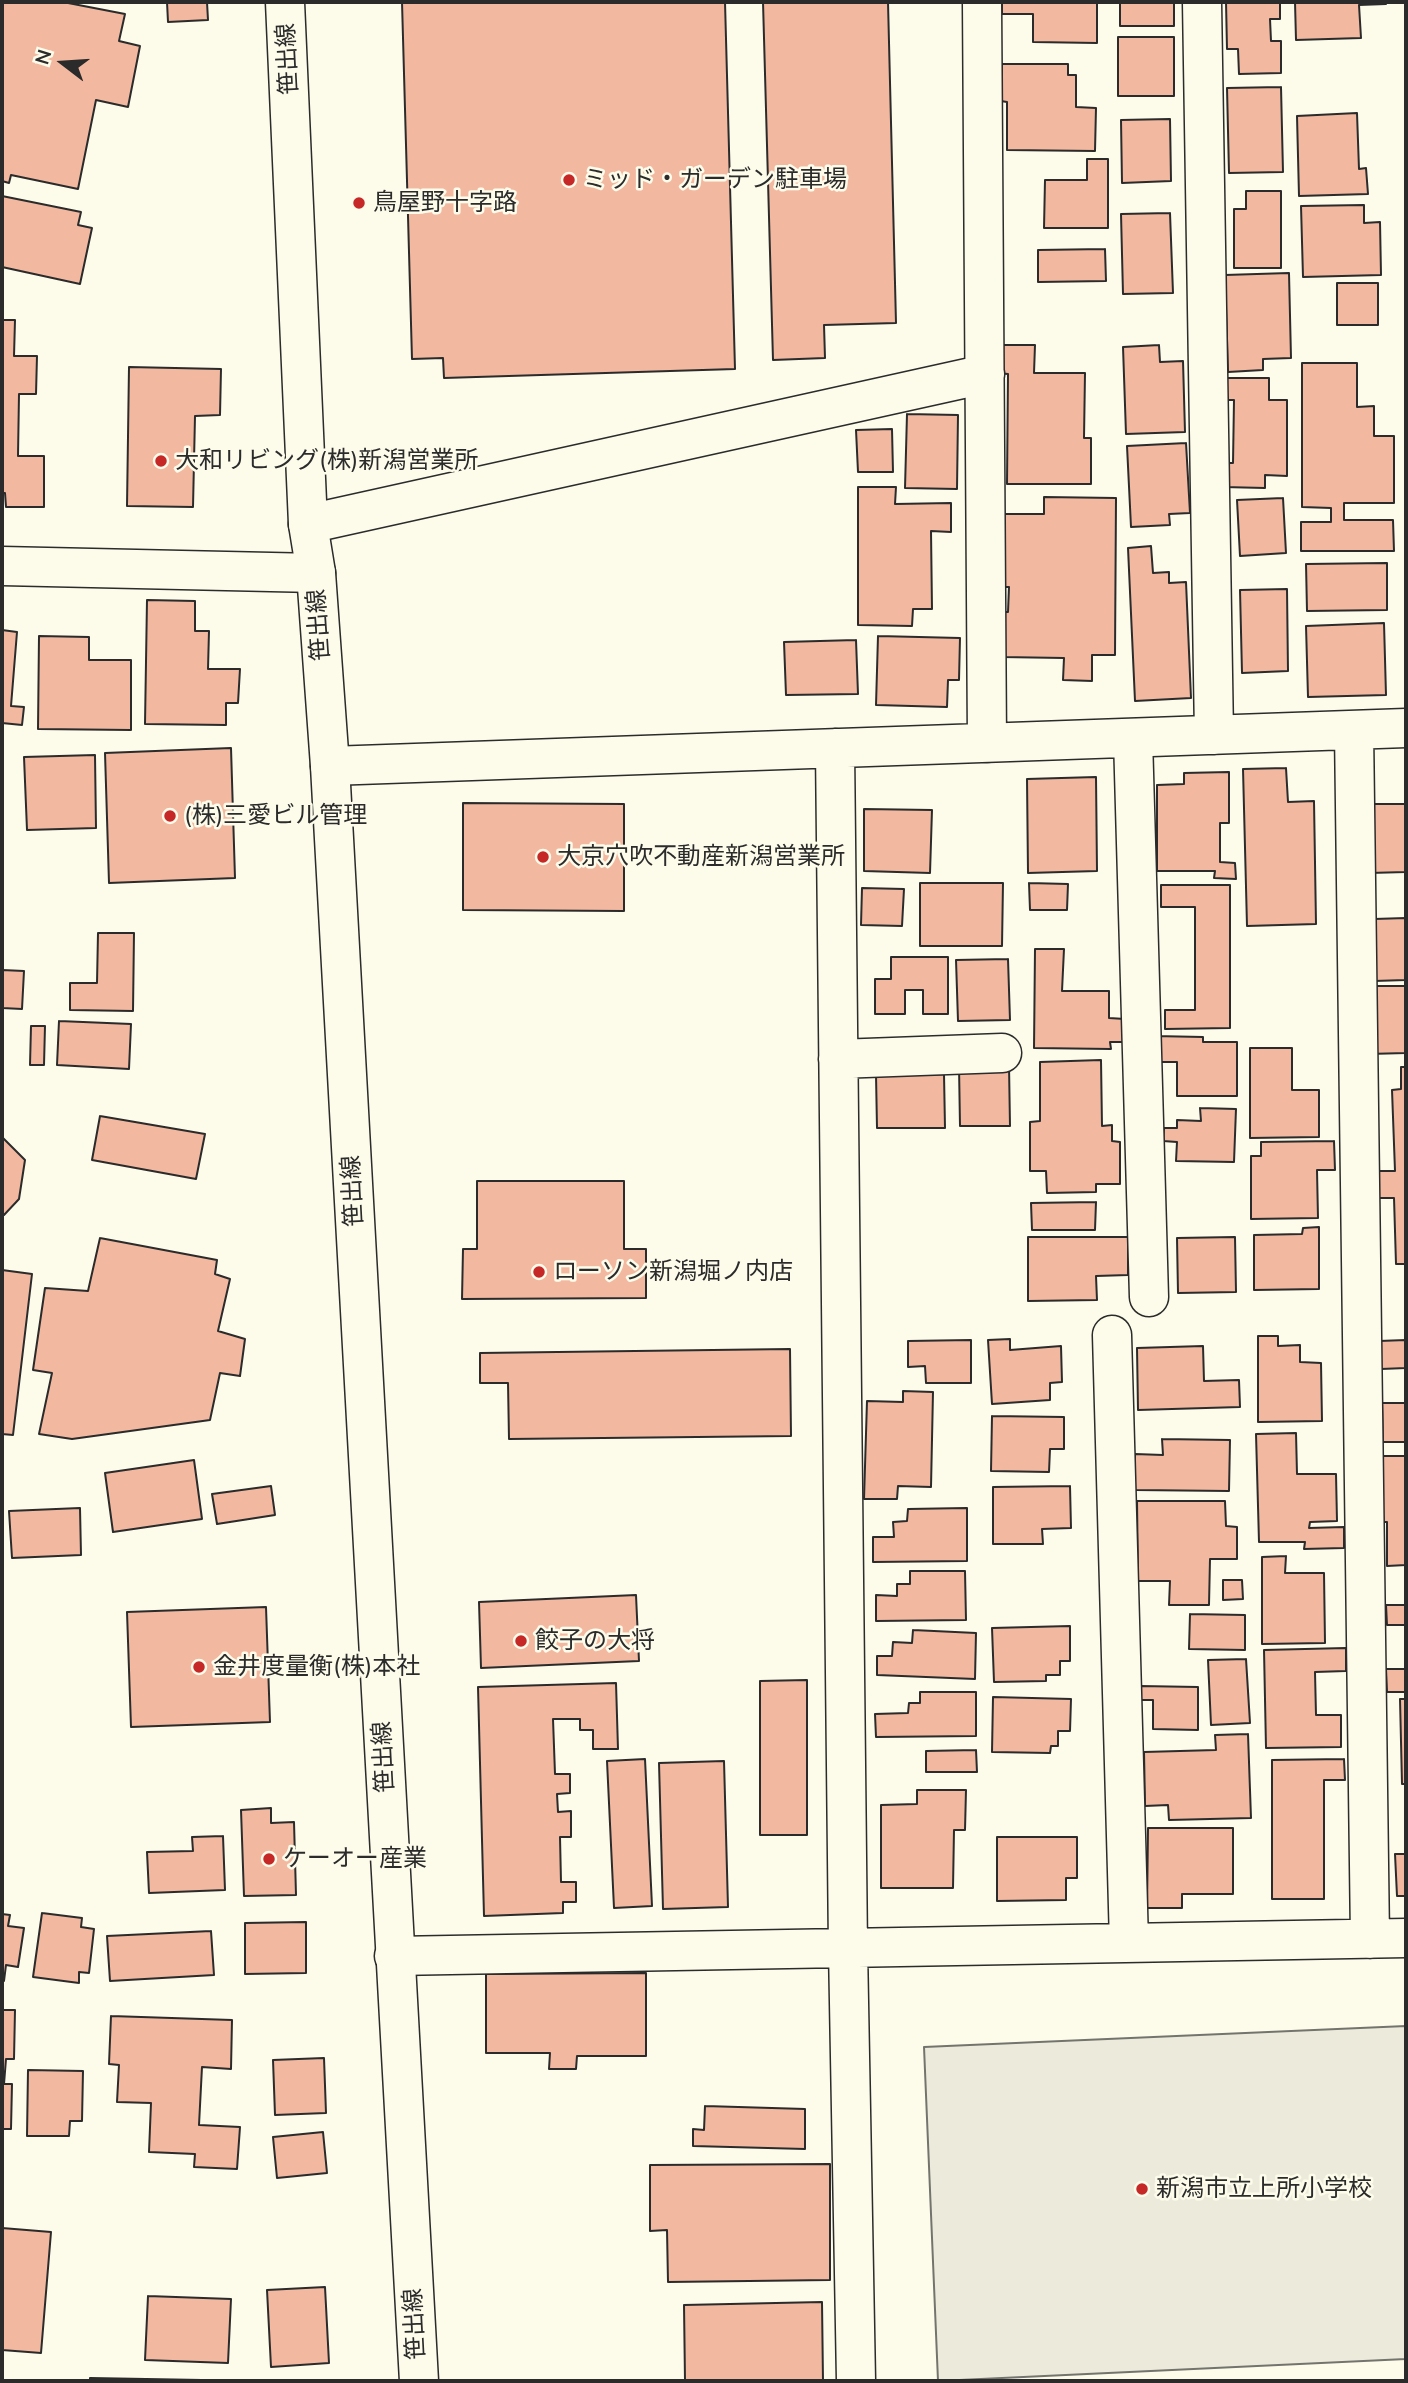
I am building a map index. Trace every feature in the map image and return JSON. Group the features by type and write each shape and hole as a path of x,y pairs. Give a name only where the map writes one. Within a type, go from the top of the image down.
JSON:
{"street":[{"name":"笹出線","path":"285,2 309,524 316,573 330,766 419,2381"},
{"path":"982,2 987,743"},
{"path":"1202,2 1214,735"},
{"path":"309,524 985,374"},
{"path":"2,566 316,573"},
{"path":"330,766 1406,728"},
{"path":"394,1956 1388,1938 1354,730"},
{"path":"1133,738 1149,1297"},
{"path":"835,748 848,1948 856,2381"},
{"path":"838,1059 1002,1052"},
{"path":"1112,1335 1129,1943"}],"shaded area":[{"name":"新潟市立上所小学校","path":"1406,2026 1406,2359 938,2381 924,2047"}],"building":[{"path":"2,2 63,2 125,14 119,41 140,46 128,107 96,100 78,189 11,175 9,183 2,181"},
{"path":"167,2 207,2 208,20 168,22"},
{"name":"ミッド・ガーデン駐車場","path":"402,2 725,2 735,369 444,378 443,358 412,359"},
{"path":"763,2 888,2 896,323 824,325 825,358 773,360"},
{"path":"1002,2 1097,2 1097,43 1033,42 1033,14 1002,14"},
{"path":"1120,2 1174,2 1174,26 1120,26"},
{"path":"1226,2 1280,2 1280,19 1270,19 1271,41 1281,41 1281,73 1239,74 1238,49 1227,49"},
{"path":"1295,2 1386,4 1359,5 1361,38 1296,40"},
{"path":"1118,37 1174,37 1174,96 1118,96"},
{"path":"1002,64 1068,64 1068,75 1076,75 1076,107 1096,108 1095,151 1007,150 1007,102 1001,101"},
{"path":"1281,87 1283,172 1229,173 1227,88"},
{"path":"1357,113 1359,169 1366,168 1368,194 1299,196 1297,116"},
{"path":"1170,119 1171,181 1122,183 1121,120"},
{"path":"1087,159 1108,159 1108,228 1044,228 1045,180 1087,180"},
{"path":"1246,191 1281,191 1281,268 1234,268 1234,209 1246,209"},
{"path":"2,196 81,212 78,225 92,228 80,284 2,267"},
{"path":"1364,205 1364,223 1380,222 1381,275 1303,277 1301,206"},
{"path":"1170,213 1173,293 1123,294 1121,214"},
{"path":"1105,249 1106,281 1038,282 1038,250"},
{"path":"1289,273 1291,358 1263,359 1263,370 1228,372 1225,275"},
{"path":"1337,283 1378,283 1378,325 1337,325"},
{"path":"2,320 15,320 14,356 37,356 36,394 19,394 18,456 44,456 44,507 6,507 5,493 2,493"},
{"path":"998,345 1035,345 1034,373 1085,373 1084,438 1091,438 1091,484 1007,484 1008,374 997,373"},
{"path":"1159,345 1160,362 1183,361 1185,432 1126,434 1123,347"},
{"path":"1302,363 1357,363 1357,407 1374,406 1374,436 1394,436 1394,503 1344,503 1344,520 1393,520 1394,551 1301,551 1301,522 1331,522 1331,508 1302,507"},
{"name":"大和リビング(株)新潟営業所","path":"129,367 221,369 220,415 195,416 193,507 127,506"},
{"path":"1225,378 1269,378 1269,400 1287,400 1287,476 1265,475 1265,488 1223,487 1224,463 1233,463 1234,400 1224,400"},
{"path":"907,414 958,415 957,489 905,488"},
{"path":"892,429 893,472 858,472 856,430"},
{"path":"1186,443 1190,513 1169,514 1170,525 1131,527 1127,446"},
{"path":"858,487 896,487 895,504 951,503 951,532 931,531 932,609 913,609 912,626 858,625"},
{"path":"1044,497 1116,498 1115,655 1092,655 1092,681 1063,680 1064,658 1001,657 1002,612 1008,612 1009,587 1002,587 1003,514 1044,514"},
{"path":"1283,498 1286,553 1240,556 1237,500"},
{"path":"1151,546 1153,573 1169,572 1169,583 1186,582 1191,698 1135,701 1128,548"},
{"path":"1387,563 1387,610 1307,611 1306,564"},
{"path":"1287,589 1288,671 1242,673 1240,590"},
{"path":"147,600 195,601 195,631 209,631 208,669 240,669 238,703 226,703 226,725 145,724"},
{"path":"1384,623 1386,695 1308,697 1306,626"},
{"path":"2,630 17,632 11,706 24,707 22,725 2,723"},
{"path":"39,636 89,637 89,660 131,660 131,730 38,729"},
{"path":"878,636 960,638 959,680 948,680 947,707 876,705"},
{"path":"856,640 858,694 786,695 784,642"},
{"name":"(株)三愛ビル管理","path":"231,748 235,878 109,883 105,753"},
{"path":"95,755 96,828 27,830 24,757"},
{"path":"1286,768 1288,802 1314,801 1316,924 1247,926 1243,769"},
{"path":"1229,772 1229,823 1220,823 1220,862 1235,863 1236,879 1214,878 1215,871 1157,871 1157,785 1184,784 1184,773"},
{"path":"1096,777 1097,871 1028,873 1027,779"},
{"name":"大京穴吹不動産新潟営業所","path":"463,803 624,804 624,911 463,910"},
{"path":"1369,804 1406,804 1406,872 1369,873"},
{"path":"864,809 932,810 930,873 864,871"},
{"path":"920,883 1003,883 1002,946 920,946"},
{"path":"1029,883 1068,884 1067,910 1030,910"},
{"path":"1161,885 1230,885 1230,1028 1165,1029 1165,1010 1195,1010 1195,907 1161,907"},
{"path":"862,888 904,889 902,926 861,925"},
{"path":"1406,918 1406,980 1374,981 1374,919"},
{"path":"98,933 134,933 133,1011 70,1010 70,983 97,983"},
{"path":"1035,949 1064,949 1062,991 1109,991 1109,1018 1125,1019 1124,1042 1110,1042 1111,1049 1034,1048"},
{"path":"891,957 948,957 948,1014 923,1014 923,990 905,990 905,1014 875,1014 875,979 891,979"},
{"path":"1008,959 1010,1020 958,1021 956,960"},
{"path":"2,970 24,971 22,1009 2,1008"},
{"path":"1367,986 1406,986 1406,1053 1368,1054"},
{"path":"59,1021 131,1024 129,1069 57,1065"},
{"path":"31,1026 45,1026 44,1065 30,1065"},
{"path":"1154,1036 1203,1037 1203,1042 1237,1042 1237,1096 1177,1096 1177,1062 1155,1062"},
{"path":"1250,1048 1292,1048 1292,1090 1319,1090 1319,1137 1250,1138"},
{"path":"1101,1060 1102,1126 1112,1125 1112,1141 1120,1142 1120,1184 1096,1184 1096,1192 1047,1193 1046,1171 1030,1171 1030,1122 1040,1121 1040,1062"},
{"path":"1009,1065 1010,1126 960,1126 959,1066"},
{"path":"1401,1067 1406,1067 1406,1264 1396,1264 1394,1198 1379,1198 1378,1171 1395,1171 1392,1090 1401,1089"},
{"path":"944,1074 945,1128 877,1128 876,1075"},
{"path":"1200,1108 1236,1109 1234,1162 1176,1161 1177,1142 1163,1141 1164,1128 1177,1128 1177,1120 1201,1121"},
{"path":"100,1116 205,1134 196,1179 92,1160"},
{"path":"2,1137 25,1160 19,1199 4,1215 2,1214"},
{"path":"1334,1141 1335,1170 1317,1170 1318,1218 1251,1219 1251,1156 1261,1156 1261,1142"},
{"path":"477,1181 624,1181 624,1249 646,1249 646,1298 462,1299 463,1249 477,1249"},
{"path":"1096,1202 1095,1230 1032,1230 1031,1203"},
{"path":"1319,1227 1319,1289 1254,1290 1254,1235 1302,1234 1303,1228"},
{"path":"1028,1237 1128,1237 1128,1275 1096,1276 1097,1300 1028,1301"},
{"path":"1235,1237 1236,1292 1178,1293 1177,1238"},
{"path":"100,1238 217,1260 215,1274 230,1279 218,1331 245,1339 240,1376 220,1373 210,1420 72,1439 39,1434 52,1373 33,1370 45,1288 88,1291"},
{"path":"2,1270 32,1274 13,1435 2,1434"},
{"path":"1258,1336 1278,1336 1278,1346 1300,1345 1300,1362 1321,1363 1322,1421 1258,1422"},
{"path":"1010,1339 1010,1350 1061,1346 1062,1382 1050,1383 1050,1400 992,1404 988,1340"},
{"path":"971,1340 971,1383 926,1383 925,1366 908,1367 908,1341"},
{"path":"1406,1340 1406,1368 1381,1369 1379,1341"},
{"path":"1203,1346 1204,1381 1239,1380 1240,1407 1138,1410 1137,1348"},
{"path":"790,1349 791,1436 509,1439 508,1383 480,1383 480,1353"},
{"path":"903,1391 933,1392 931,1487 898,1486 897,1499 864,1499 867,1401 903,1402"},
{"path":"1382,1403 1406,1403 1406,1442 1383,1442"},
{"path":"992,1416 1064,1417 1064,1449 1050,1449 1049,1472 991,1471"},
{"path":"1296,1433 1297,1474 1336,1474 1337,1521 1310,1522 1309,1528 1344,1527 1344,1548 1304,1549 1305,1542 1259,1542 1256,1434"},
{"path":"1162,1439 1230,1440 1229,1491 1135,1490 1135,1454 1163,1455"},
{"path":"1378,1456 1406,1456 1406,1565 1387,1566 1387,1522 1378,1522"},
{"path":"194,1460 202,1519 113,1532 105,1473"},
{"path":"271,1486 275,1515 217,1524 212,1494"},
{"path":"1070,1486 1071,1528 1042,1529 1043,1544 993,1544 993,1487"},
{"path":"1137,1501 1225,1501 1226,1526 1237,1527 1237,1559 1210,1559 1209,1605 1169,1605 1170,1581 1138,1581"},
{"path":"80,1508 81,1555 12,1558 9,1511"},
{"path":"967,1508 967,1561 873,1562 873,1537 894,1537 893,1522 907,1521 908,1509"},
{"path":"1286,1556 1285,1573 1324,1573 1325,1643 1262,1644 1262,1557"},
{"path":"910,1571 965,1571 966,1620 876,1621 876,1595 897,1596 897,1584 910,1584"},
{"path":"1223,1580 1242,1580 1243,1599 1223,1600"},
{"path":"636,1595 639,1661 481,1668 479,1602"},
{"path":"1386,1605 1406,1605 1406,1625 1387,1625"},
{"name":"金井度量衡(株)本社","path":"266,1607 270,1722 131,1727 127,1612"},
{"path":"1190,1614 1245,1615 1245,1650 1189,1649"},
{"path":"1070,1626 1070,1661 1060,1661 1060,1675 1046,1675 1046,1681 994,1682 992,1628"},
{"path":"913,1630 976,1633 975,1679 877,1675 877,1656 892,1656 893,1642 912,1643"},
{"path":"1346,1648 1346,1671 1315,1672 1316,1715 1341,1715 1341,1747 1266,1748 1264,1650"},
{"path":"1246,1659 1250,1723 1211,1725 1208,1660"},
{"path":"1386,1669 1406,1669 1406,1692 1387,1692"},
{"path":"807,1680 807,1835 760,1835 760,1681"},
{"path":"616,1683 618,1749 593,1749 593,1730 580,1730 580,1719 553,1719 555,1774 570,1774 570,1793 557,1794 558,1812 571,1811 571,1837 560,1837 561,1882 576,1882 576,1902 563,1902 563,1913 484,1916 478,1687"},
{"path":"1140,1686 1198,1687 1198,1730 1153,1729 1153,1700 1140,1700"},
{"path":"920,1692 976,1692 976,1736 876,1737 875,1714 908,1713 909,1703 920,1703"},
{"path":"993,1697 1071,1699 1070,1731 1058,1731 1058,1746 1051,1746 1050,1753 992,1752"},
{"path":"1400,1699 1406,1699 1406,1784 1402,1784"},
{"path":"1248,1734 1251,1818 1169,1820 1168,1805 1145,1806 1144,1752 1216,1750 1215,1735"},
{"path":"976,1750 977,1772 926,1772 926,1751"},
{"path":"645,1759 652,1906 614,1908 607,1761"},
{"path":"1344,1759 1345,1780 1324,1780 1324,1899 1272,1899 1272,1760"},
{"path":"724,1761 728,1907 663,1909 659,1763"},
{"path":"917,1790 966,1790 965,1830 954,1830 953,1888 881,1888 881,1805 917,1804"},
{"name":"ケーオー産業","path":"271,1808 271,1823 294,1822 296,1895 244,1896 241,1810"},
{"path":"1148,1828 1233,1828 1233,1894 1182,1894 1182,1908 1147,1908"},
{"path":"223,1836 225,1890 149,1893 147,1852 193,1851 192,1837"},
{"path":"997,1837 1077,1837 1077,1878 1066,1878 1066,1900 997,1901"},
{"path":"1395,1854 1406,1854 1406,1896 1397,1896"},
{"path":"42,1913 82,1918 81,1927 94,1929 89,1973 79,1972 79,1983 33,1977"},
{"path":"2,1914 10,1915 8,1926 24,1928 18,1967 6,1965 4,1981 2,1981"},
{"path":"306,1922 306,1973 245,1974 245,1923"},
{"path":"211,1931 214,1975 110,1981 107,1936"},
{"path":"646,1973 646,2056 577,2056 576,2069 549,2069 550,2053 486,2053 486,1974"},
{"path":"2,2010 15,2010 14,2059 6,2059 4,2084 12,2084 11,2129 2,2129"},
{"path":"111,2016 232,2020 231,2069 202,2067 199,2125 240,2127 237,2169 194,2167 195,2154 149,2152 151,2103 117,2102 119,2065 109,2064"},
{"path":"324,2058 326,2113 275,2115 273,2060"},
{"path":"28,2070 83,2071 82,2121 70,2121 69,2136 27,2136"},
{"path":"705,2106 805,2109 805,2149 693,2146 693,2129 704,2130"},
{"path":"323,2132 327,2173 277,2178 273,2137"},
{"path":"830,2164 830,2280 668,2282 667,2230 650,2231 650,2165"},
{"path":"2,2228 51,2232 41,2353 2,2350"},
{"path":"325,2287 329,2363 271,2367 267,2290"},
{"path":"148,2296 231,2299 228,2363 145,2360"},
{"path":"822,2302 823,2381 685,2381 684,2305"},
{"path":"90,2378 258,2381 90,2381"}],"place":[{"name":"ミッド・ガーデン駐車場","path":"569,180"},
{"name":"鳥屋野十字路","path":"359,203"},
{"name":"大和リビング(株)新潟営業所","path":"161,461"},
{"name":"(株)三愛ビル管理","path":"170,816"},
{"name":"大京穴吹不動産新潟営業所","path":"543,857"},
{"name":"ローソン新潟堀ノ内店","path":"539,1272"},
{"name":"餃子の大将","path":"521,1641"},
{"name":"金井度量衡(株)本社","path":"199,1667"},
{"name":"ケーオー産業","path":"269,1859"},
{"name":"新潟市立上所小学校","path":"1142,2189"}]}
